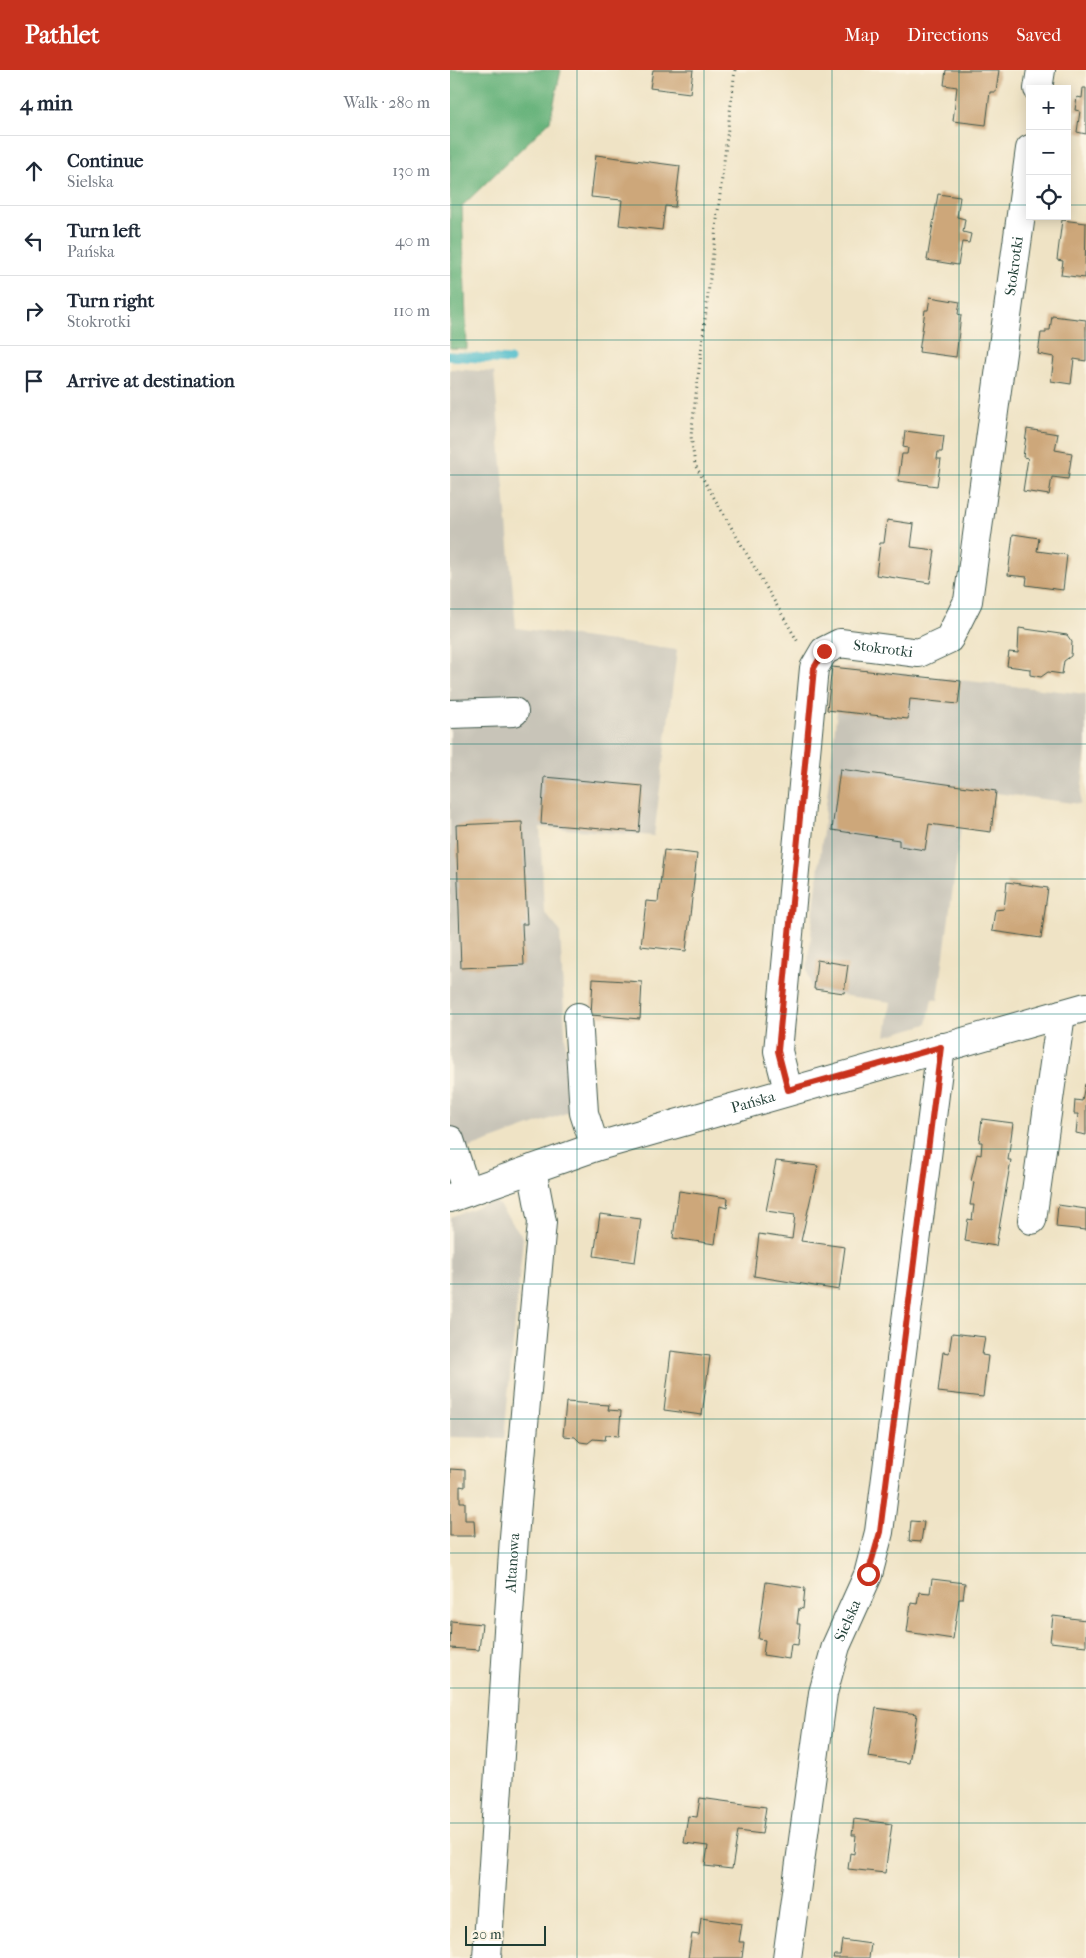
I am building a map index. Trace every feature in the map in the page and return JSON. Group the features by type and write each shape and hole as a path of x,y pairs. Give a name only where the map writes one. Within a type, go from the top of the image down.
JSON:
{"street":[{"path":"1039,85 1041,70"},
{"name":"Stokrotki","path":"814,668 824,651 840,643 919,653 949,639 968,600 1026,175"},
{"path":"788,1090 778,1051 814,668"},
{"path":"450,714 514,712"},
{"path":"1032,1220 1073,1010"},
{"name":"Pańska","path":"459,1195 595,1148 788,1090 1073,1010"},
{"path":"578,1017 584,1113 595,1148"},
{"name":"Sielska","path":"787,1958 822,1693 836,1646 868,1574 880,1532 941,1047"},
{"path":"450,1140 459,1195"},
{"name":"Altanowa","path":"487,1958 514,1537 542,1222 532,1169"}],"path":[{"path":"735,70 691,436 696,465 814,668"}],"shaded area":[{"path":"450,369 494,372 516,628 677,650 654,836 540,827 544,912 560,931 569,1112 450,1155"},
{"path":"842,667 1086,694 1086,750 1080,804 966,789 938,1000 932,999 927,1024 886,1036 891,1002 812,991 807,970"},
{"path":"495,1200 523,1237 504,1438 450,1437 450,1217"}],"green space":[{"path":"450,70 561,70 550,121 462,206 467,349 450,348"}],"building":[{"path":"653,70 693,70 690,93 650,88"},
{"path":"946,70 999,70 996,92 990,92 986,125 953,121 957,87 944,85"},
{"path":"1083,88 1086,88 1086,134 1077,132 1080,111 1075,110 1077,97 1082,98"},
{"path":"596,155 680,166 675,207 665,206 662,230 619,225 622,200 591,197"},
{"path":"938,194 960,197 957,217 965,219 963,232 971,234 969,243 962,242 958,265 927,260"},
{"path":"1062,220 1086,223 1085,278 1061,275 1063,261 1057,260"},
{"path":"930,297 960,302 958,314 961,315 956,357 919,352 925,310 928,310"},
{"path":"1052,316 1086,320 1086,361 1074,359 1071,384 1051,381 1054,357 1038,354 1041,333 1046,333 1046,330 1050,330"},
{"path":"1027,429 1058,434 1055,450 1072,453 1068,479 1052,477 1049,495 1023,491 1028,458 1023,457"},
{"path":"905,431 944,436 942,452 938,452 937,459 941,459 937,486 898,481 902,454 907,454 908,448 903,447"},
{"path":"887,520 914,524 911,547 935,550 930,583 876,575 880,543 884,543"},
{"path":"1013,534 1039,538 1037,551 1067,555 1063,590 1026,585 1027,577 1008,575"},
{"path":"1019,628 1067,635 1072,642 1071,656 1064,661 1062,674 1048,672 1041,677 1030,675 1030,669 1007,666 1009,652 1018,653"},
{"path":"832,667 961,681 958,704 910,699 908,719 827,710"},
{"path":"840,769 996,791 991,832 929,824 925,850 899,846 899,840 832,830"},
{"path":"544,777 643,786 639,832 541,824"},
{"path":"522,822 527,924 522,924 524,965 461,968 456,825"},
{"path":"664,850 697,854 686,951 641,946 646,901 658,902"},
{"path":"1007,882 1048,888 1041,938 992,931 995,910 1004,909"},
{"path":"817,960 848,965 844,993 814,989"},
{"path":"593,979 642,982 640,1019 591,1015"},
{"path":"1085,1084 1086,1135 1076,1133 1078,1114 1074,1114 1075,1100 1082,1101"},
{"path":"982,1119 1013,1123 1008,1160 1011,1160 996,1246 965,1241 968,1219 972,1220 974,1205 970,1205 974,1182 971,1181 977,1154 981,1155 982,1142 979,1142"},
{"path":"776,1161 818,1166 801,1241 845,1247 839,1290 754,1276 759,1234 792,1239 795,1215 766,1211"},
{"path":"679,1191 728,1198 727,1208 720,1206 715,1244 673,1238"},
{"path":"1058,1205 1086,1209 1086,1230 1056,1227"},
{"path":"600,1214 641,1219 635,1262 594,1256"},
{"path":"952,1333 985,1337 982,1355 988,1356 983,1397 938,1392 943,1352 949,1353"},
{"path":"671,1351 710,1356 702,1415 664,1410"},
{"path":"566,1402 609,1405 608,1410 621,1411 619,1436 606,1435 605,1440 593,1439 588,1443 580,1442 575,1437 563,1436"},
{"path":"450,1469 465,1470 465,1487 460,1486 460,1502 465,1502 465,1520 474,1520 475,1536 450,1536"},
{"path":"911,1521 924,1522 921,1542 909,1541"},
{"path":"932,1579 965,1583 963,1599 959,1599 953,1639 907,1632 911,1603 917,1604 919,1592 930,1593"},
{"path":"766,1582 805,1588 803,1609 799,1608 797,1624 800,1624 798,1645 791,1644 789,1659 763,1655 765,1640 758,1639"},
{"path":"1053,1616 1086,1620 1086,1646 1050,1642"},
{"path":"451,1621 482,1624 479,1650 450,1648"},
{"path":"876,1708 917,1714 909,1763 868,1757"},
{"path":"700,1798 766,1807 762,1834 738,1831 732,1869 705,1866 708,1846 684,1843 688,1816 697,1817"},
{"path":"854,1819 892,1824 885,1873 848,1869 850,1853 854,1854 856,1835 852,1835"},
{"path":"701,1918 742,1924 739,1942 744,1942 742,1958 688,1958 692,1934 699,1935"},
{"path":"842,1940 871,1944 869,1958 833,1958 834,1955 840,1955"}],"waterway":[{"path":"450,356 510,360"}],"route":[{"path":"824,651 814,668 778,1051 788,1090 941,1047 880,1532 868,1574"}]}
